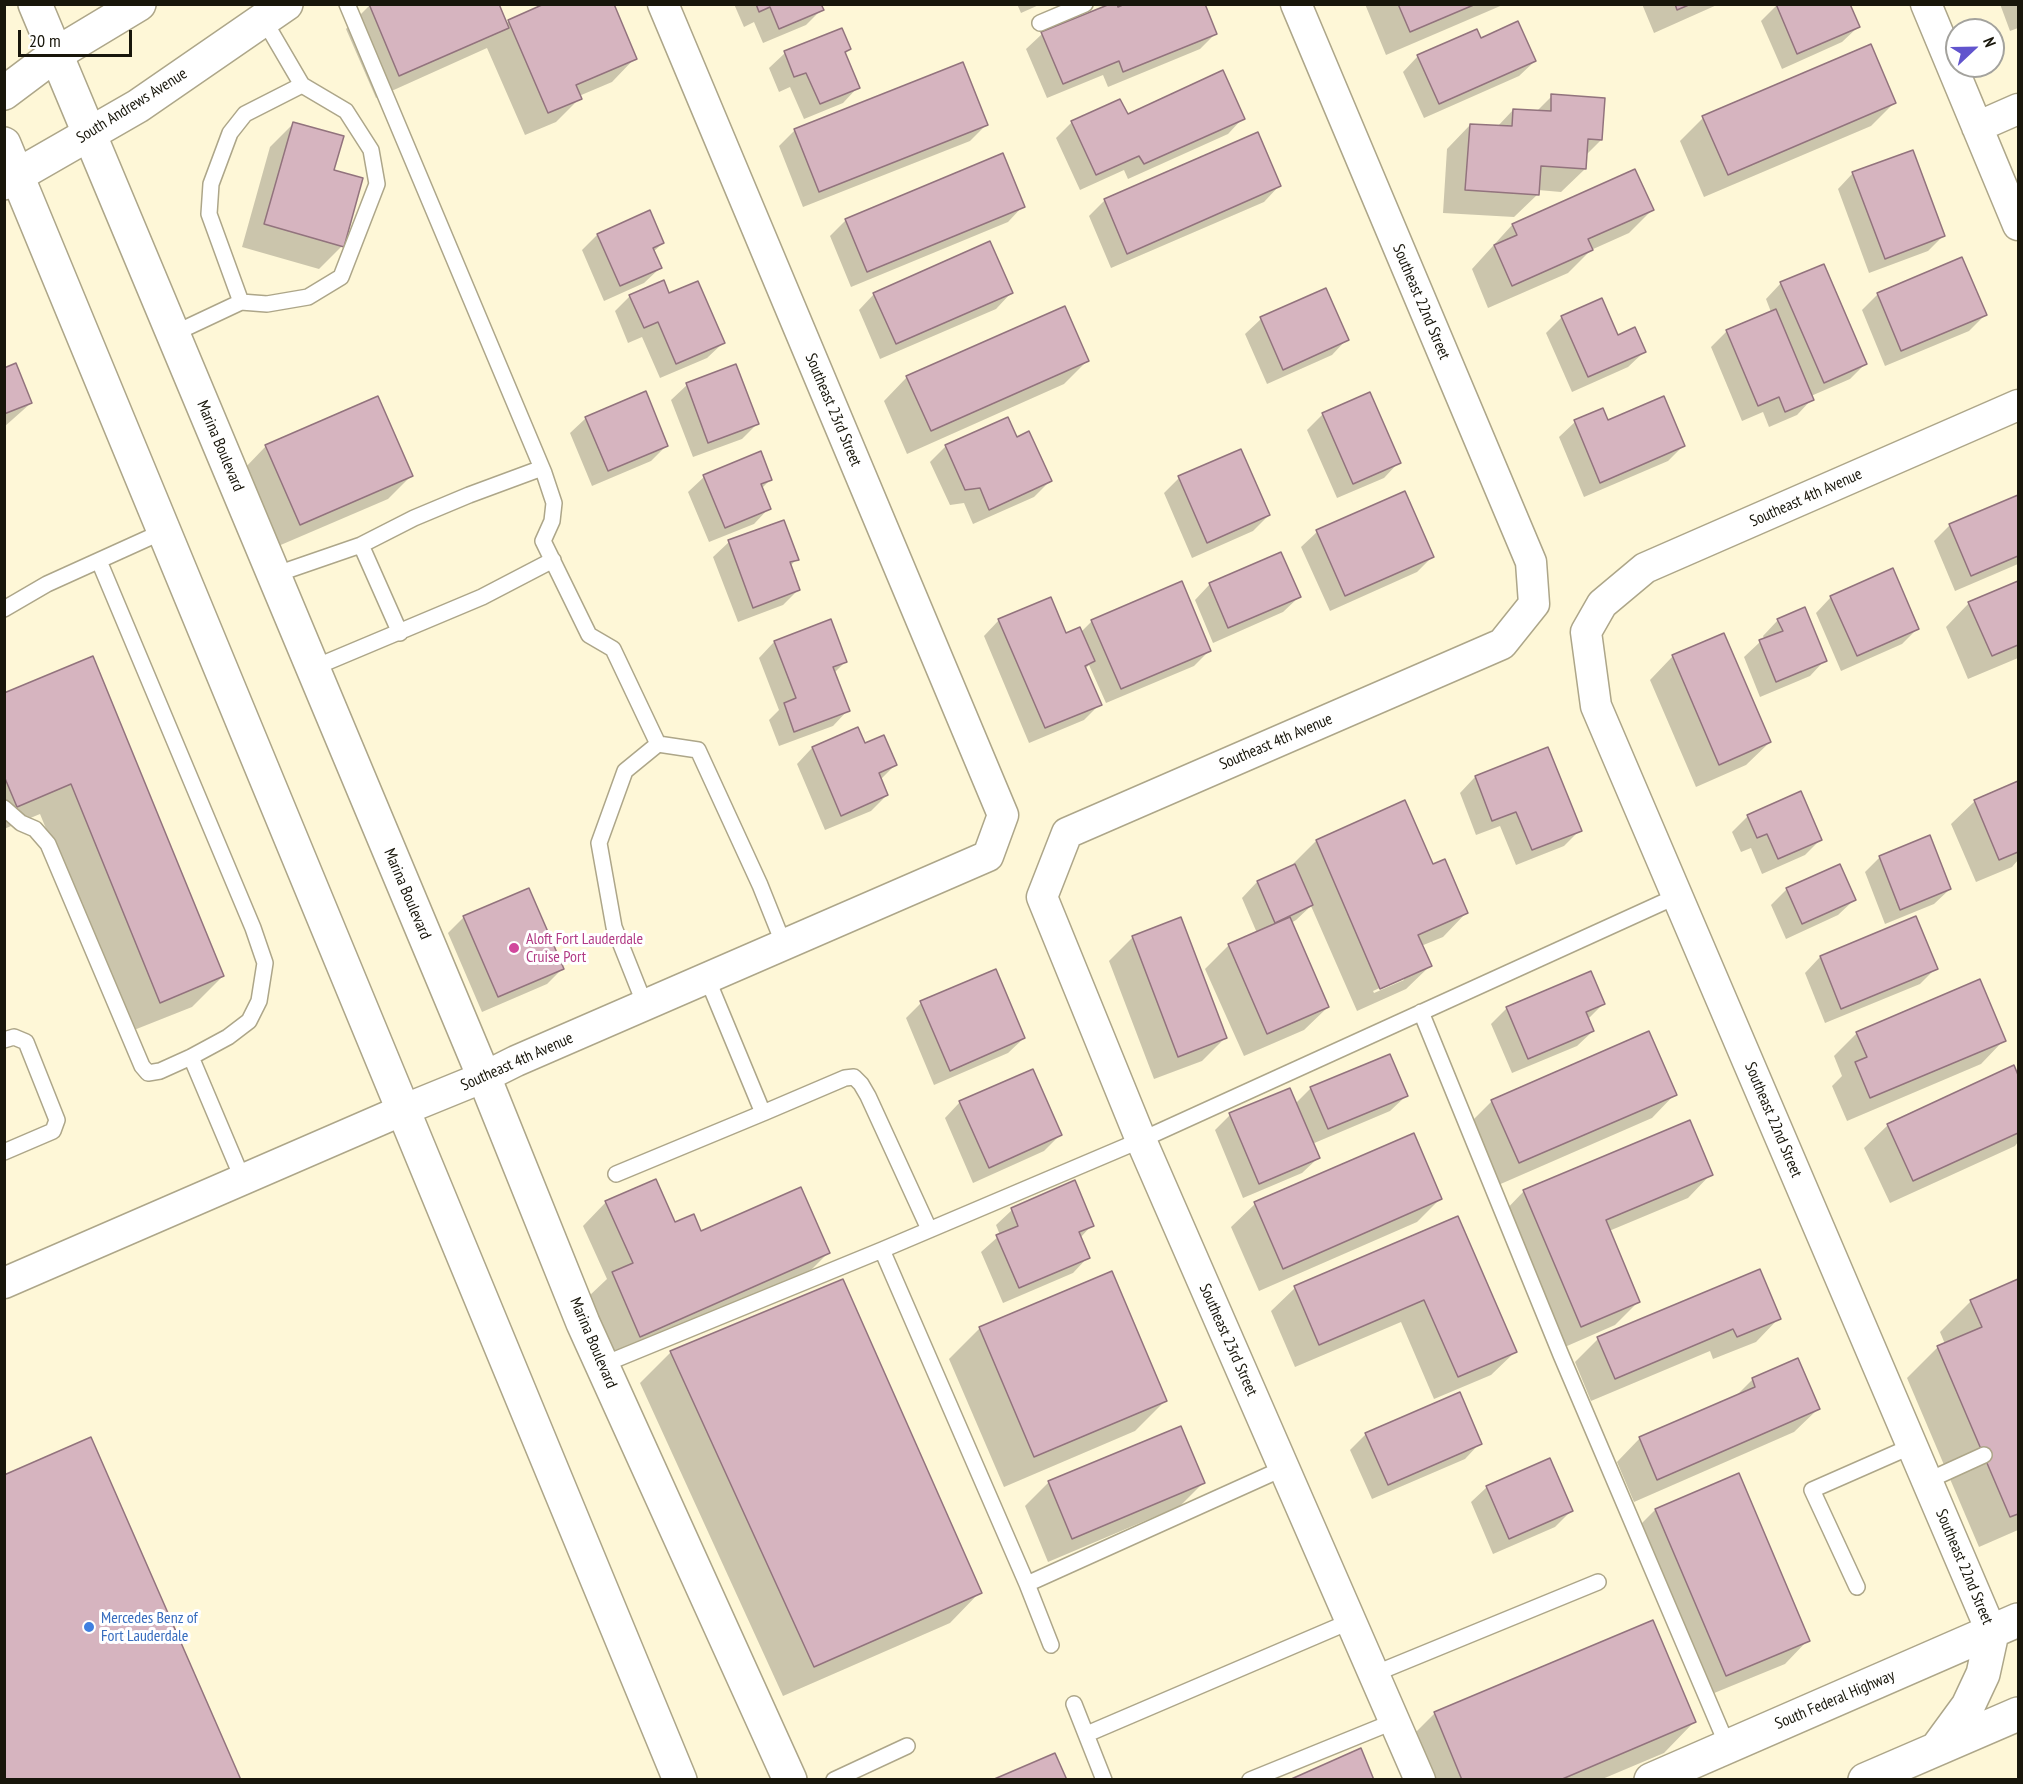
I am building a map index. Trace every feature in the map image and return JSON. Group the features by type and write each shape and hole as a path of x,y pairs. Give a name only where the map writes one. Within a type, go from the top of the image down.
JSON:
{"main road":[{"name":"Marina Boulevard","path":"35,4 484,1077 602,1365 790,1779"},
{"path":"4,93 56,54 139,4"},
{"name":"South Andrews Avenue","path":"11,178 138,106 275,12"},
{"path":"4,144 11,178 164,531 680,1779"},
{"path":"1937,1748 1968,1706 2005,1626"},
{"name":"South Federal Highway","path":"1651,1779 2005,1626"},
{"path":"1865,1779 2019,1714"}],"street":[{"name":"Southeast 23rd Street","path":"663,4 1002,815"},
{"name":"Southeast 22nd Street","path":"1296,4 1531,561 1533,603"},
{"path":"1926,4 2019,225"},
{"path":"1977,127 2019,109"},
{"name":"Southeast 4th Avenue","path":"1602,604 1645,568 2019,405"},
{"name":"Southeast 4th Avenue","path":"1042,897 1067,833 1502,644 1533,603"},
{"name":"Southeast 22nd Street","path":"1602,604 1586,632 1596,706 1927,1482 2005,1626"},
{"name":"Southeast 4th Avenue","path":"4,1283 402,1110 484,1077 516,1061 988,856 1002,815"},
{"name":"Southeast 23rd Street","path":"1042,897 1141,1140 1420,1779"}],"lane":[{"path":"348,4 542,468 554,503 552,521 543,541 589,634 613,649 658,744"},
{"path":"1040,23 1085,4"},
{"path":"174,334 241,302 267,304 308,297 341,277 377,184 371,150 346,111 302,85 275,12"},
{"path":"241,302 208,214 211,184 230,133 245,114 302,85"},
{"path":"274,575 361,545 423,514 542,468"},
{"path":"4,609 48,584 164,531"},
{"path":"361,545 400,633"},
{"path":"313,668 482,597 553,560"},
{"path":"4,808 21,824 35,829 48,844 142,1066 148,1073 160,1071 191,1057 228,1037 249,1021 259,1001 265,963 253,928 99,561"},
{"path":"645,1005 614,927 598,843 625,771 658,744 698,750 760,885 784,945"},
{"path":"602,1365 1141,1140 1677,896"},
{"path":"707,978 763,1113"},
{"path":"1421,1012 1561,1355 1728,1747"},
{"path":"4,1041 14,1037 26,1042 57,1120 53,1131 4,1152"},
{"path":"191,1057 243,1180"},
{"path":"616,1174 844,1078 854,1077 868,1096 929,1229"},
{"path":"882,1250 1027,1584 1051,1645"},
{"path":"1857,1587 1812,1490 1912,1446"},
{"path":"1927,1482 1984,1455"},
{"path":"1027,1584 1284,1468"},
{"path":"1374,1674 1598,1582"},
{"path":"1086,1734 1351,1621"},
{"path":"1074,1704 1104,1779"},
{"path":"1250,1779 1395,1721"},
{"path":"834,1779 907,1746"}],"building":[{"path":"369,4 499,4 509,28 399,76"},
{"path":"544,4 614,4 637,59 576,85 582,99 548,113 508,20"},
{"path":"756,4 821,4 824,10 779,29 770,7 759,12"},
{"path":"1110,4 1117,4 1118,7 1125,4 1205,4 1217,34 1123,72 1119,61 1063,84 1041,32"},
{"path":"1398,4 1476,4 1410,32"},
{"path":"1675,4 1691,4 1677,10"},
{"path":"1776,4 1850,4 1860,27 1797,54"},
{"path":"1518,21 1536,61 1439,104 1417,55 1477,29 1481,38"},
{"path":"842,28 851,49 845,52 860,88 820,104 806,73 794,77 784,51"},
{"path":"1871,44 1896,103 1728,175 1702,116"},
{"path":"963,62 988,125 819,192 794,129"},
{"path":"1223,70 1245,119 1144,164 1139,156 1096,175 1071,121 1120,99 1128,114"},
{"path":"1551,94 1605,98 1602,140 1588,139 1586,169 1541,166 1539,195 1465,190 1470,124 1512,126 1513,109 1551,111"},
{"path":"293,122 344,136 334,170 363,178 344,247 264,224"},
{"path":"1258,132 1281,186 1127,254 1104,199"},
{"path":"1913,150 1945,236 1885,259 1852,172"},
{"path":"1003,153 1025,207 867,272 845,219"},
{"path":"1635,169 1654,210 1588,239 1593,250 1512,286 1494,245 1517,235 1512,224"},
{"path":"650,210 664,243 653,248 662,268 620,286 597,234"},
{"path":"990,241 1013,293 896,344 873,293"},
{"path":"1962,257 1987,315 1901,351 1877,293"},
{"path":"1824,264 1867,364 1824,383 1780,282"},
{"path":"664,280 669,293 698,281 725,343 676,364 658,322 644,328 629,295"},
{"path":"1326,288 1349,340 1283,370 1260,317"},
{"path":"1602,298 1618,335 1635,327 1646,352 1588,377 1561,316"},
{"path":"1065,306 1089,361 931,431 906,376"},
{"path":"1776,309 1814,400 1785,412 1779,397 1758,406 1726,330"},
{"path":"16,363 32,403 4,414 4,368"},
{"path":"736,364 759,424 708,443 686,383"},
{"path":"646,391 668,446 608,471 585,417"},
{"path":"1370,392 1401,463 1353,484 1322,413"},
{"path":"378,396 413,476 300,525 265,445"},
{"path":"1664,396 1685,446 1600,483 1574,420 1603,408 1608,420"},
{"path":"1008,417 1017,437 1029,431 1052,481 989,510 980,488 965,490 945,445"},
{"path":"1241,449 1270,515 1207,543 1178,476"},
{"path":"761,451 772,480 761,484 771,509 725,528 703,475"},
{"path":"1405,491 1434,557 1345,596 1316,530"},
{"path":"2018,495 2018,556 1971,576 1949,524"},
{"path":"784,520 799,560 790,562 800,590 753,608 728,540"},
{"path":"1281,552 1301,597 1228,628 1209,583"},
{"path":"1893,568 1919,629 1857,656 1830,596"},
{"path":"1182,581 1211,651 1121,689 1091,620"},
{"path":"2018,581 2018,645 1992,656 1968,602"},
{"path":"1051,597 1066,633 1080,627 1095,661 1085,666 1102,705 1045,728 998,619"},
{"path":"1805,607 1827,661 1776,682 1759,640 1783,631 1777,619"},
{"path":"831,619 847,662 833,667 850,711 794,732 784,703 796,698 774,641"},
{"path":"1724,633 1771,742 1719,765 1672,655"},
{"path":"93,656 224,976 160,1003 71,784 17,807 4,776 4,693"},
{"path":"858,727 865,743 884,735 897,765 879,773 888,795 841,816 812,747"},
{"path":"1548,747 1582,831 1532,850 1516,812 1492,821 1475,776"},
{"path":"2018,781 2018,852 1999,860 1974,800"},
{"path":"1801,791 1822,840 1778,859 1767,834 1757,838 1747,815"},
{"path":"1405,800 1433,864 1445,859 1468,913 1418,935 1432,966 1380,989 1316,840"},
{"path":"1930,835 1951,889 1900,910 1879,856"},
{"path":"1295,864 1313,905 1275,923 1257,881"},
{"path":"1840,864 1856,900 1802,924 1786,888"},
{"path":"529,888 564,969 498,997 463,916"},
{"path":"1916,916 1938,969 1841,1009 1820,956"},
{"path":"1181,917 1227,1038 1178,1057 1132,936"},
{"path":"1290,917 1329,1007 1267,1034 1228,944"},
{"path":"996,969 1025,1038 950,1071 920,1001"},
{"path":"1591,971 1605,1004 1586,1012 1594,1031 1528,1059 1506,1007"},
{"path":"1980,979 2006,1041 1870,1098 1855,1062 1867,1057 1856,1032"},
{"path":"1649,1031 1677,1095 1519,1163 1491,1100"},
{"path":"1390,1054 1408,1096 1328,1129 1310,1087"},
{"path":"2014,1065 2018,1075 2018,1133 1913,1181 1887,1124"},
{"path":"1033,1069 1062,1135 989,1168 959,1101"},
{"path":"1290,1088 1320,1158 1259,1184 1229,1113"},
{"path":"1690,1120 1713,1175 1606,1220 1640,1302 1581,1327 1523,1190"},
{"path":"1414,1133 1442,1199 1283,1269 1254,1202"},
{"path":"656,1179 675,1222 694,1214 701,1231 801,1187 830,1253 640,1337 612,1272 633,1263 605,1201"},
{"path":"1075,1180 1094,1226 1079,1232 1090,1258 1019,1288 996,1235 1018,1226 1011,1208"},
{"path":"1458,1216 1517,1352 1458,1377 1424,1300 1319,1345 1294,1286"},
{"path":"1760,1269 1781,1319 1737,1337 1733,1329 1615,1379 1597,1337"},
{"path":"1112,1271 1167,1401 1034,1457 979,1327"},
{"path":"843,1279 982,1593 814,1667 670,1351"},
{"path":"2018,1279 2018,1514 2010,1517 1937,1346 1982,1327 1970,1300"},
{"path":"1798,1358 1820,1409 1657,1480 1639,1437 1755,1387 1752,1378"},
{"path":"1460,1392 1482,1444 1388,1485 1365,1433"},
{"path":"1181,1426 1205,1483 1072,1539 1048,1481"},
{"name":"Mercedes Benz of Fort Lauderdale","path":"91,1437 241,1780 4,1780 4,1475"},
{"path":"1550,1458 1573,1511 1509,1539 1486,1486"},
{"path":"1739,1473 1810,1641 1726,1676 1655,1509"},
{"path":"1653,1620 1696,1722 1560,1780 1462,1780 1434,1712"},
{"path":"1361,1748 1374,1780 1289,1780"},
{"path":"1055,1753 1067,1780 992,1780"}],"place":[{"name":"Aloft Fort Lauderdale Cruise Port","path":"514,948"},
{"name":"Mercedes Benz of Fort Lauderdale","path":"89,1627"}]}
